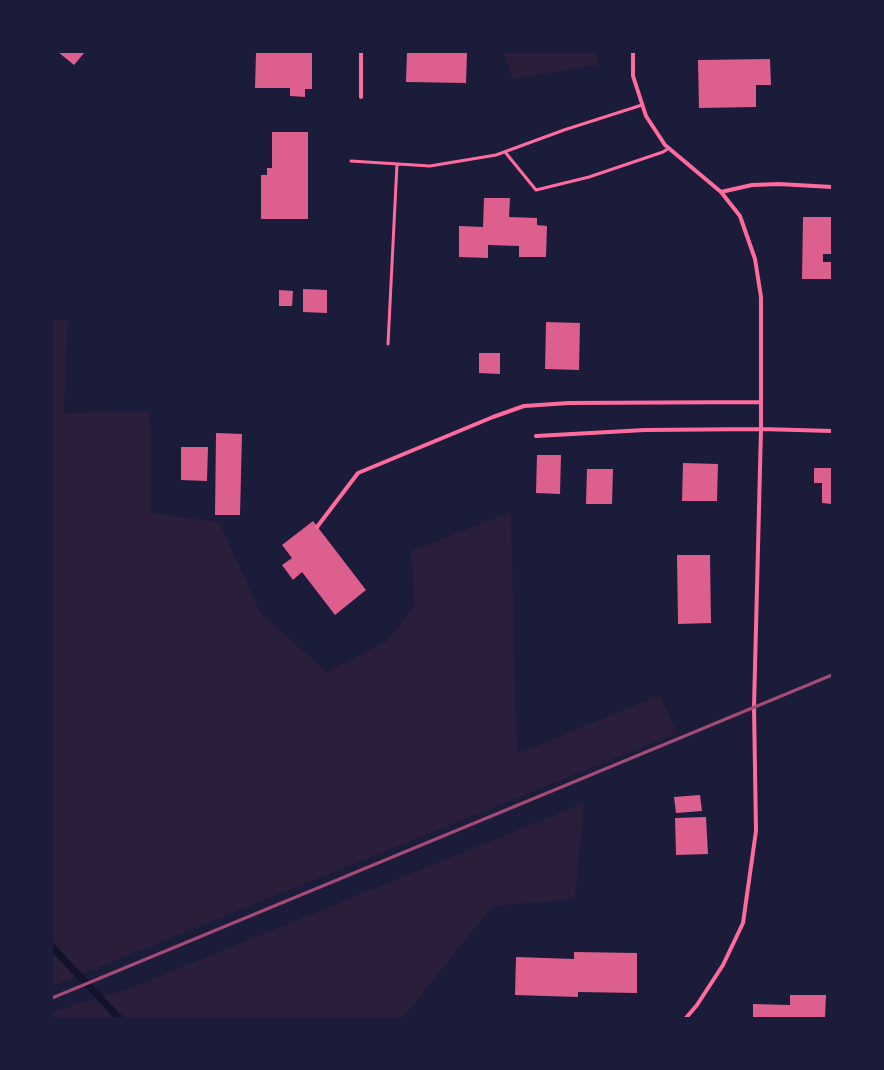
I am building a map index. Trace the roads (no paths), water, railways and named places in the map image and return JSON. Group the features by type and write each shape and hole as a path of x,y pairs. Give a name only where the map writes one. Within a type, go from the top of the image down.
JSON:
{"street":[{"path":"361,52 361,98"},
{"path":"633,52 634,76 646,116 665,145 721,192 740,216 755,258 761,297 761,429 754,707 756,830 743,924 723,965 697,1005 686,1018"},
{"path":"721,192 759,184 832,187"},
{"path":"317,527 358,473 492,417 524,406 569,403 761,402"},
{"path":"536,436 645,430 761,429 832,431"}],"lane":[{"path":"351,161 430,166 496,155 564,130 642,105"},
{"path":"505,152 536,190 589,178 663,152 669,148"},
{"path":"388,344 397,164"}],"waterway":[{"path":"52,947 119,1018"}],"railway":[{"path":"52,998 832,675"}]}
